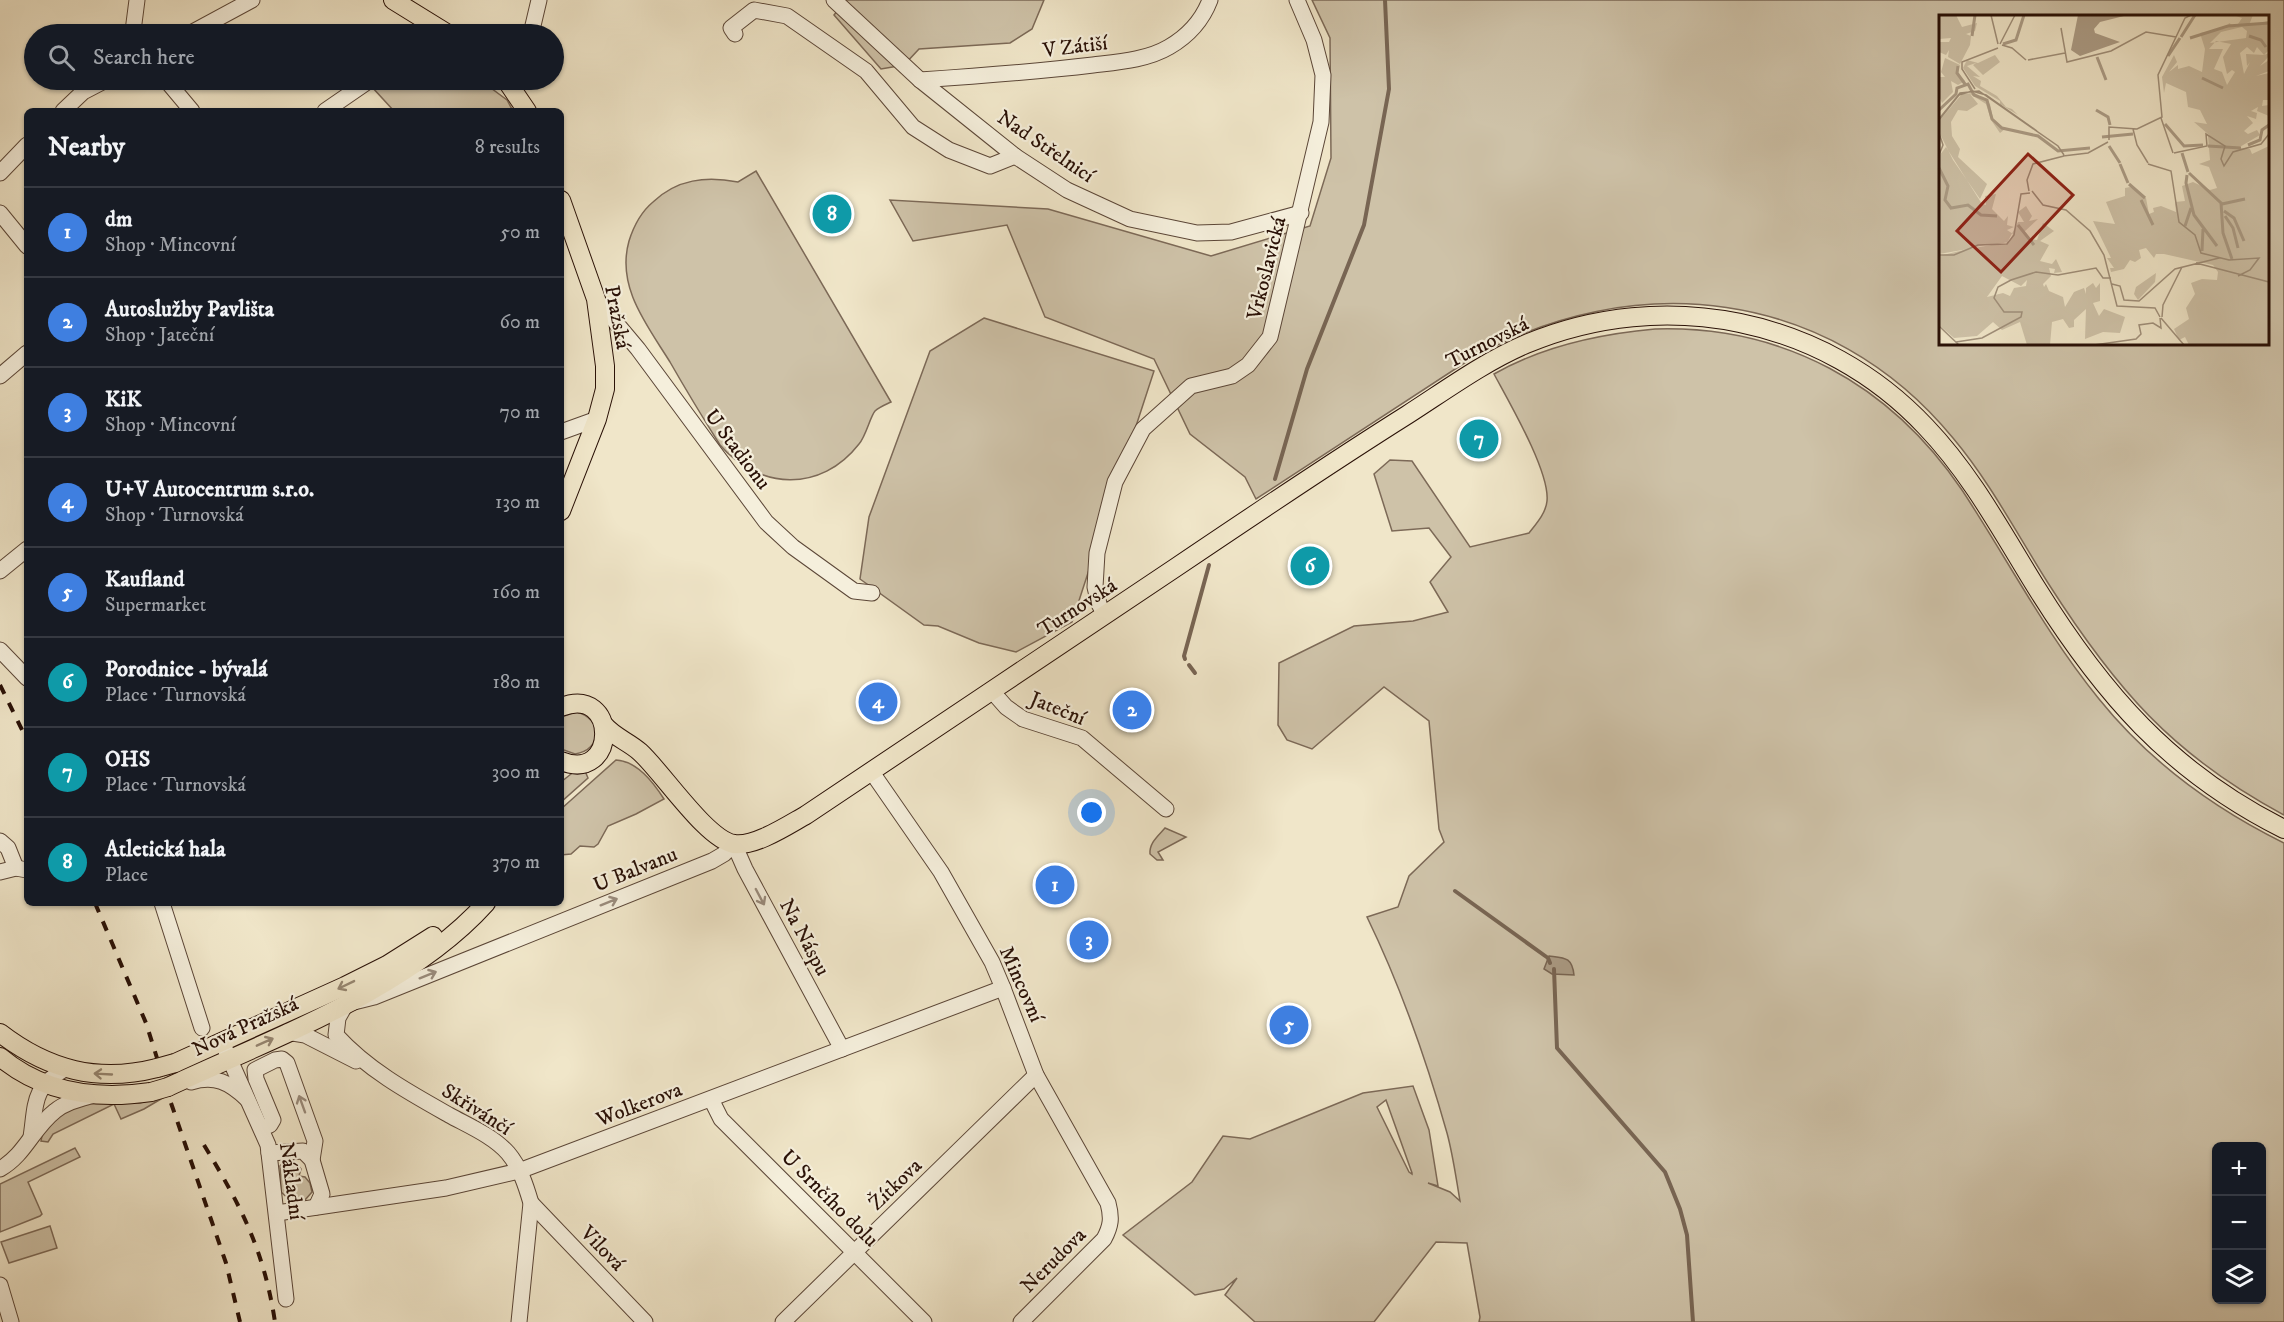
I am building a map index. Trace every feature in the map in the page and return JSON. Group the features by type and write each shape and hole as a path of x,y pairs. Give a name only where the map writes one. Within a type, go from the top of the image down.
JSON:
{"main road":[{"path":"393,0 426,24"},
{"path":"513,90 525,108"},
{"name":"Pražská","path":"564,208 596,299 605,366 605,389 597,419 564,503"},
{"name":"Turnovská","path":"734,844 749,843 784,828 1360,444 1475,371 1530,343 1602,323 1630,318 1676,316 1720,318 1783,333 1821,349 1878,384 1917,417 1956,462 1971,482 2065,633 2098,678 2127,712 2165,750 2206,782 2284,829"},
{"path":"564,701 588,706 601,717 604,725 604,742 596,756"},
{"path":"604,725 648,760 717,836 734,844"},
{"path":"565,766 585,763 607,752 620,751 648,760"},
{"name":"Nová Pražská","path":"0,1057 15,1069 48,1083 94,1094 121,1095 171,1086 226,1050 309,1013 442,930 470,906"},
{"name":"Nová Pražská","path":"0,1033 30,1054 65,1069 105,1074 141,1072 226,1050 287,1032 309,1013 346,1004 435,950 483,906"}],"street":[{"path":"134,24 137,0"},
{"path":"208,24 252,0"},
{"path":"534,24 540,0"},
{"name":"Nad Střelnicí","path":"834,0 920,80 1016,156 1066,190 1130,219 1197,233 1231,232 1301,213"},
{"name":"V Zátiší","path":"920,80 1033,73 1135,60 1167,49 1188,34 1204,14 1210,0"},
{"name":"Vrkoslavická","path":"1105,616 1098,604 1095,587 1097,553 1115,482 1143,429 1191,386 1232,376 1248,365 1270,337 1322,122 1323,75 1314,40 1297,0"},
{"path":"735,34 731,28 754,10 787,16 867,71 913,127 949,150 990,165 1016,156"},
{"path":"66,108 87,90"},
{"path":"174,90 189,108"},
{"path":"329,108 355,90"},
{"path":"0,173 24,148"},
{"path":"0,213 24,242"},
{"name":"U Stadionu","path":"596,299 638,349 766,522 794,547 854,591 872,593"},
{"path":"0,376 24,356"},
{"path":"564,431 597,419"},
{"path":"0,571 24,551"},
{"path":"0,650 24,675"},
{"name":"Jateční","path":"992,690 1006,707 1023,719 1082,738 1166,809"},
{"name":"Mincovní","path":"871,771 941,872 992,962 1004,988 1036,1076 1108,1203 1111,1226"},
{"path":"0,841 8,848 21,869 0,872"},
{"name":"Na Náspu","path":"734,844 745,869 842,1049"},
{"name":"U Balvanu","path":"346,1004 374,997 712,861 734,844"},
{"path":"163,906 202,1028"},
{"name":"Wolkerova","path":"276,1213 446,1188 519,1171 1004,988"},
{"path":"336,1035 338,1018 346,1004"},
{"path":"309,1013 314,1029 323,1044"},
{"name":"Skřivánčí","path":"309,1013 327,1026 367,1065"},
{"name":"Skřivánčí","path":"287,1032 305,1035 367,1065 399,1087 501,1146 514,1161 531,1203 519,1322"},
{"name":"Nákladní","path":"226,1050 262,1128 269,1153 286,1299"},
{"path":"30,1054 44,1069 55,1100 52,1112"},
{"path":"262,1128 270,1125 273,1120 255,1078 255,1070 282,1059 287,1063 315,1141 312,1160 322,1194 316,1207"},
{"path":"15,1069 26,1082 34,1104 31,1137"},
{"path":"34,1104 48,1083 65,1069"},
{"name":"Žítkova","path":"783,1322 1036,1076"},
{"path":"171,1086 208,1078 224,1081 252,1106"},
{"path":"0,1168 22,1152 52,1112 94,1094"},
{"name":"U Srnčího dolu","path":"711,1099 721,1119 924,1322"},
{"path":"269,1153 303,1152 312,1160"},
{"name":"Vilová","path":"531,1203 645,1322"},
{"name":"Nerudova","path":"1021,1322 1104,1239 1111,1226"},
{"path":"0,1285 11,1322"}],"shaded area":[{"path":"846,0 1044,0 1032,29 1010,43 919,49 904,65 881,69 834,15"},
{"path":"1312,0 2284,0 2284,815 2209,768 2149,716 2097,655 2073,621 1991,490 1953,438 1904,388 1849,349 1789,323 1726,308 1662,304 1597,311 1532,330 1469,360 1256,499 1245,477 1190,434 1154,359 1045,317 1007,225 913,241 890,200 1048,209 1211,256 1310,226 1331,158 1330,38"},
{"path":"375,90 494,90 507,100 511,108 391,108"},
{"path":"756,171 891,402 875,411 861,441 844,460 827,471 809,478 790,480 753,471 736,460 720,445 643,320 630,290 627,274 626,258 633,230 645,210 662,194 692,181 715,179 738,182"},
{"path":"984,318 1154,371 1072,622 1016,652 979,643 938,626 924,625 860,579 869,517 930,351"},
{"path":"1655,329 1702,330 1747,338 1789,350 1829,368 1867,391 1902,420 1933,452 1962,490 2062,649 2118,722 2161,763 2207,798 2284,843 2284,1322 1479,1322 1467,1243 1436,1242 1374,1322 1255,1322 1225,1295 1237,1278 1224,1289 1195,1295 1123,1235 1192,1182 1223,1136 1250,1139 1363,1093 1413,1086 1429,1130 1438,1186 1428,1183 1450,1192 1460,1201 1449,1141 1431,1079 1401,996 1367,917 1398,907 1409,876 1444,842 1439,829 1429,721 1384,687 1312,749 1287,740 1278,725 1279,663 1354,626 1413,621 1448,612 1430,582 1451,557 1429,528 1392,531 1374,474 1390,460 1412,461 1470,547 1529,533 1545,510 1546,488 1536,455 1494,374 1532,356 1592,338","holes":["1386,1100 1412,1173 1409,1172 1377,1107"]},
{"path":"576,712 585,715 591,721 596,734 591,747 575,754 564,750 564,716"},
{"path":"616,760 638,768 650,779 664,799 608,826 594,847 580,846 571,854 564,855 564,806"},
{"path":"576,770 585,771 588,778 564,799 564,780"},
{"path":"1165,828 1186,837 1158,852 1163,860 1157,860 1150,854 1151,846"},
{"path":"1549,956 1567,960 1574,975 1552,974 1544,969"},
{"path":"166,1096 121,1119 114,1104 53,1134 48,1142 41,1141 43,1130 65,1111 94,1102 140,1103"},
{"path":"75,1148 80,1157 28,1182 42,1214 0,1232 0,1184"},
{"path":"286,1159 291,1159 296,1163 301,1169 299,1176 305,1177 310,1183 312,1192 305,1200 292,1202 281,1192 280,1166"},
{"path":"50,1226 57,1248 9,1263 1,1242"}],"waterway":[{"path":"1275,479 1307,369 1364,225 1389,89 1385,0"},
{"path":"1185,659 1209,565"},
{"path":"1189,665 1195,673"},
{"path":"1455,891 1548,958 1550,963"},
{"path":"1554,969 1557,1048 1665,1172 1680,1209 1687,1235 1693,1322"}],"railway":[{"path":"0,685 24,734"},
{"path":"96,906 146,1023 157,1058"},
{"path":"171,1103 226,1263 240,1322"},
{"path":"204,1145 249,1229 264,1273 275,1322"}],"place":[{"name":"Atletická hala","path":"832,214"},
{"name":"OHS","path":"1479,439"},
{"name":"Porodnice - bývalá","path":"1310,566"},
{"name":"U+V Autocentrum s.r.o.","path":"878,702"},
{"name":"Autoslužby Pavlišta","path":"1132,710"},
{"name":"dm","path":"1055,885"},
{"name":"KiK","path":"1089,940"},
{"name":"Kaufland","path":"1289,1025"}]}
